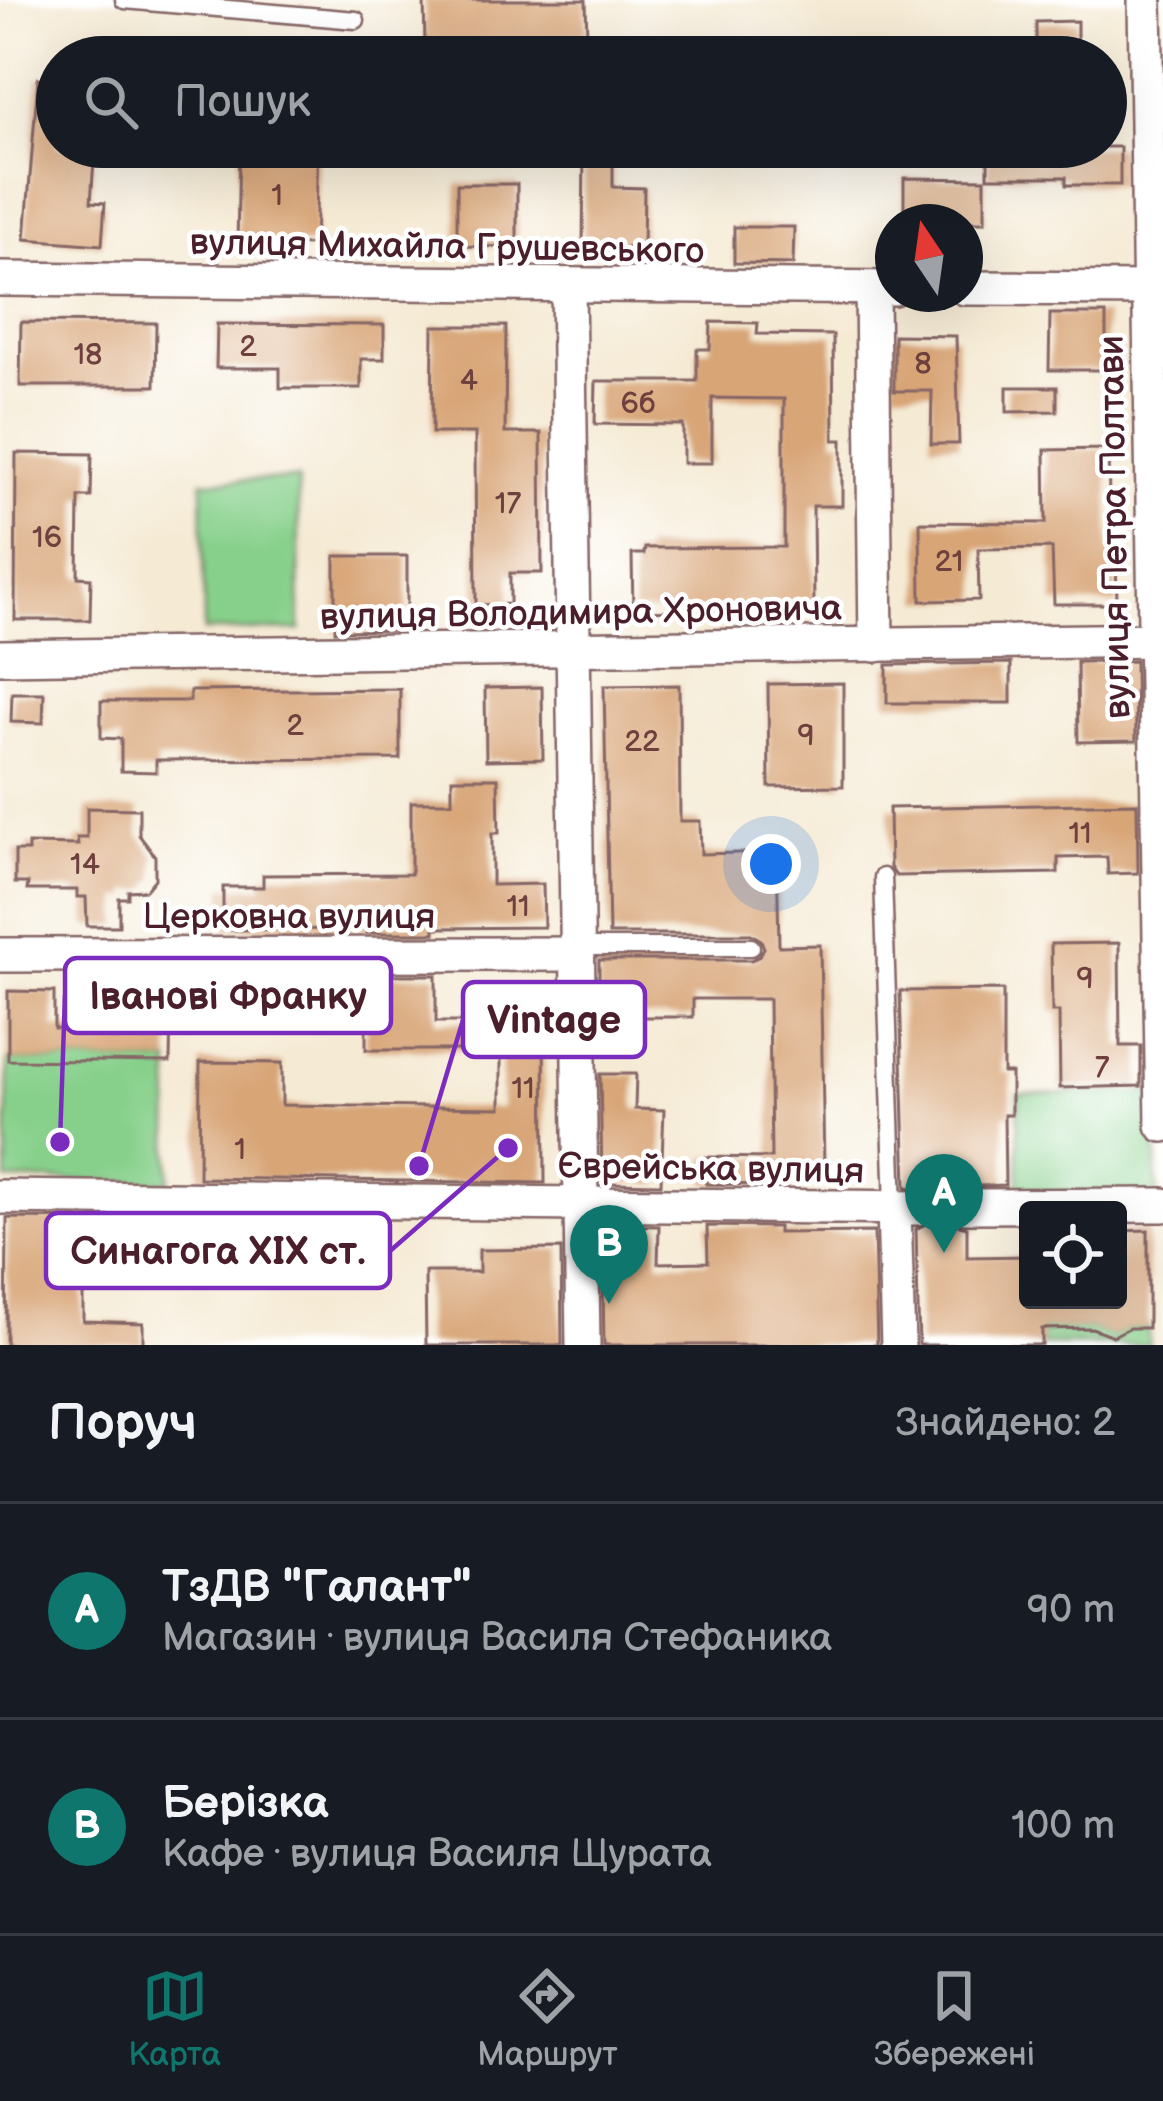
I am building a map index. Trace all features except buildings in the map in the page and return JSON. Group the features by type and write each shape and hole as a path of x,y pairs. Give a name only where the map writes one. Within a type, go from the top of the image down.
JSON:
{"street":[{"name":"вулиця Петра Полтави","path":"1144,0 1156,289 1163,1125"},
{"name":"вулиця Михайла Грушевського","path":"0,279 875,288"},
{"path":"568,285 584,1345"},
{"path":"983,289 1156,289"},
{"path":"876,645 882,312"},
{"name":"вулиця Володимира Хроновича","path":"0,657 1158,640"},
{"name":"Церковна вулиця","path":"0,955 578,950"},
{"name":"Єврейська вулиця","path":"0,1198 906,1208"},
{"path":"966,1206 1163,1205"},
{"path":"898,1345 906,1208"}],"lane":[{"path":"124,0 356,20"},
{"path":"883,877 906,1208"},
{"name":"Церковна вулиця","path":"578,950 752,947"}],"green space":[{"path":"298,479 300,630 204,631 202,481"},
{"path":"8,1060 170,1062 169,1182 7,1180"},
{"path":"1155,1092 1157,1196 1019,1197 1018,1094"},
{"path":"1148,1327 1149,1345 1042,1345 1042,1328 1092,1328 1113,1336 1128,1328"}],"tunnel":[{"path":"917,1208 966,1206"}],"place":[{"name":"Іванові Франку","path":"60,1142"},
{"name":"Синагога XIX ст.","path":"508,1148"},
{"name":"Vintage","path":"419,1166"},
{"name":"ТзДВ \"Галант\"","path":"944,1253"},
{"name":"Берізка","path":"609,1304"}]}
